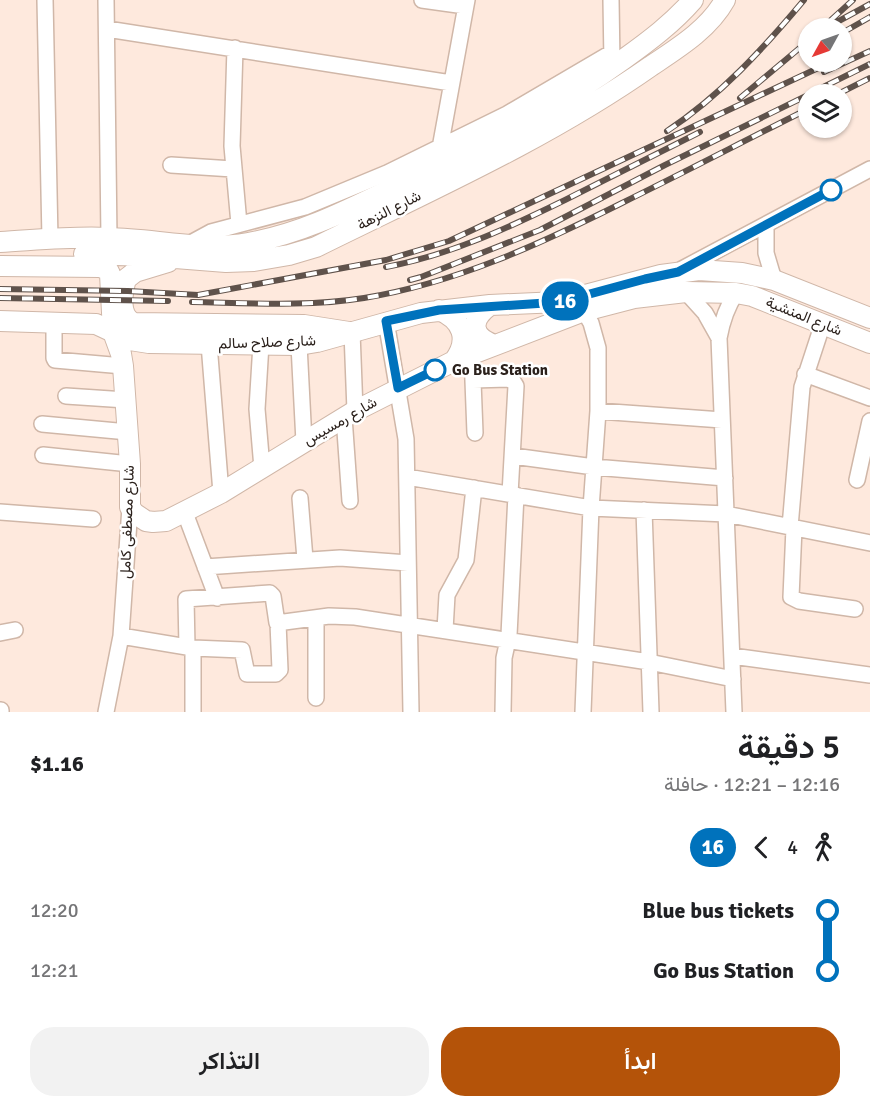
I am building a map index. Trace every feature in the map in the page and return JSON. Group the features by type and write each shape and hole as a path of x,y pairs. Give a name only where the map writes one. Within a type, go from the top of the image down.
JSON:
{"main road":[{"name":"شارع النزهة","path":"0,242 109,238 226,262 254,261 290,255 316,247 570,119 627,84 682,45 710,20 725,0"},
{"name":"شارع النزهة","path":"0,256 185,252 278,237 308,227 504,133 665,28 691,2"},
{"path":"691,2 710,20"},
{"path":"308,227 316,247"},
{"path":"185,252 130,274 124,285 123,312 129,321 134,323 310,325 352,332"},
{"name":"شارع مصطفى كامل","path":"0,266 105,267 110,273 113,332 121,354 126,400 130,507"},
{"name":"شارع صلاح سالم","path":"0,321 96,324 139,343 299,345 317,342 386,321 439,310 560,302 678,272 721,271 774,280"},
{"name":"شارع المنشية","path":"774,280 870,318"},
{"name":"شارع رمسيس","path":"130,507 140,517 153,522 166,521 185,513 349,414 398,388 463,358 584,311 634,297 686,292 736,293"},
{"name":"شارع المنشية","path":"736,293 767,301 870,343"},
{"path":"490,306 482,311 475,327 478,336 485,342 495,345"},
{"path":"439,310 449,314 457,321 462,331 463,342 460,352 463,358"}],"street":[{"path":"45,0 50,239"},
{"path":"106,0 109,238"},
{"path":"422,0 466,3 440,148"},
{"path":"185,252 211,232 305,207 387,173 612,61 610,0"},
{"path":"107,29 451,83"},
{"path":"235,48 232,120 233,169 239,224"},
{"path":"171,165 233,169"},
{"path":"678,272 870,169"},
{"path":"766,225 766,253 774,280"},
{"path":"686,292 705,313 719,338"},
{"path":"734,712 719,338 728,304 736,293"},
{"path":"583,712 591,508 598,411 598,348 591,323 584,311"},
{"path":"386,321 404,421 411,712"},
{"path":"54,322 55,360 123,366"},
{"path":"823,324 805,374 800,401 792,527 791,597 799,601 855,609"},
{"path":"350,501 349,414 352,332"},
{"path":"209,344 221,493"},
{"path":"261,344 257,409 262,468"},
{"path":"299,345 304,442"},
{"path":"463,358 473,380 475,433"},
{"path":"805,374 870,398"},
{"path":"473,380 508,379 516,386 503,712"},
{"path":"66,396 126,400"},
{"path":"598,411 722,420"},
{"path":"857,480 870,421"},
{"path":"42,424 128,432"},
{"path":"43,455 130,464"},
{"path":"513,456 724,478"},
{"path":"407,477 591,508 726,514 870,543"},
{"path":"445,630 447,595 466,560 474,488"},
{"path":"300,498 305,559"},
{"name":"شارع مصطفى كامل","path":"106,712 121,636 130,507"},
{"path":"644,510 651,712"},
{"path":"0,512 93,519"},
{"path":"185,513 217,598"},
{"path":"205,567 340,558 408,563"},
{"path":"121,636 190,647 242,650 247,674 278,674 280,670 278,623 275,620 272,594 187,598 184,602 190,647 193,712"},
{"path":"278,623 315,618 355,617 649,662 733,679"},
{"path":"315,618 316,699"},
{"path":"732,656 870,675"}],"railway":[{"path":"667,131 705,103 740,71 804,0"},
{"path":"833,18 853,0"},
{"path":"844,18 870,4"},
{"path":"852,27 870,17"},
{"path":"740,98 798,49"},
{"path":"852,59 870,51"},
{"path":"829,84 870,64"},
{"path":"0,289 128,291 198,295 386,260 449,241 810,72"},
{"path":"852,87 870,78"},
{"path":"410,280 540,230 798,100"},
{"path":"192,302 321,303 364,298 432,283 497,260 560,233 798,114"},
{"path":"386,267 456,248 500,230 700,132"},
{"path":"0,298 168,301"}],"bus line":[{"name":"16","path":"435,370 398,388 386,321 439,310 560,302 678,272 831,190"}],"place":[{"name":"Go Bus Station","path":"435,370"}]}
